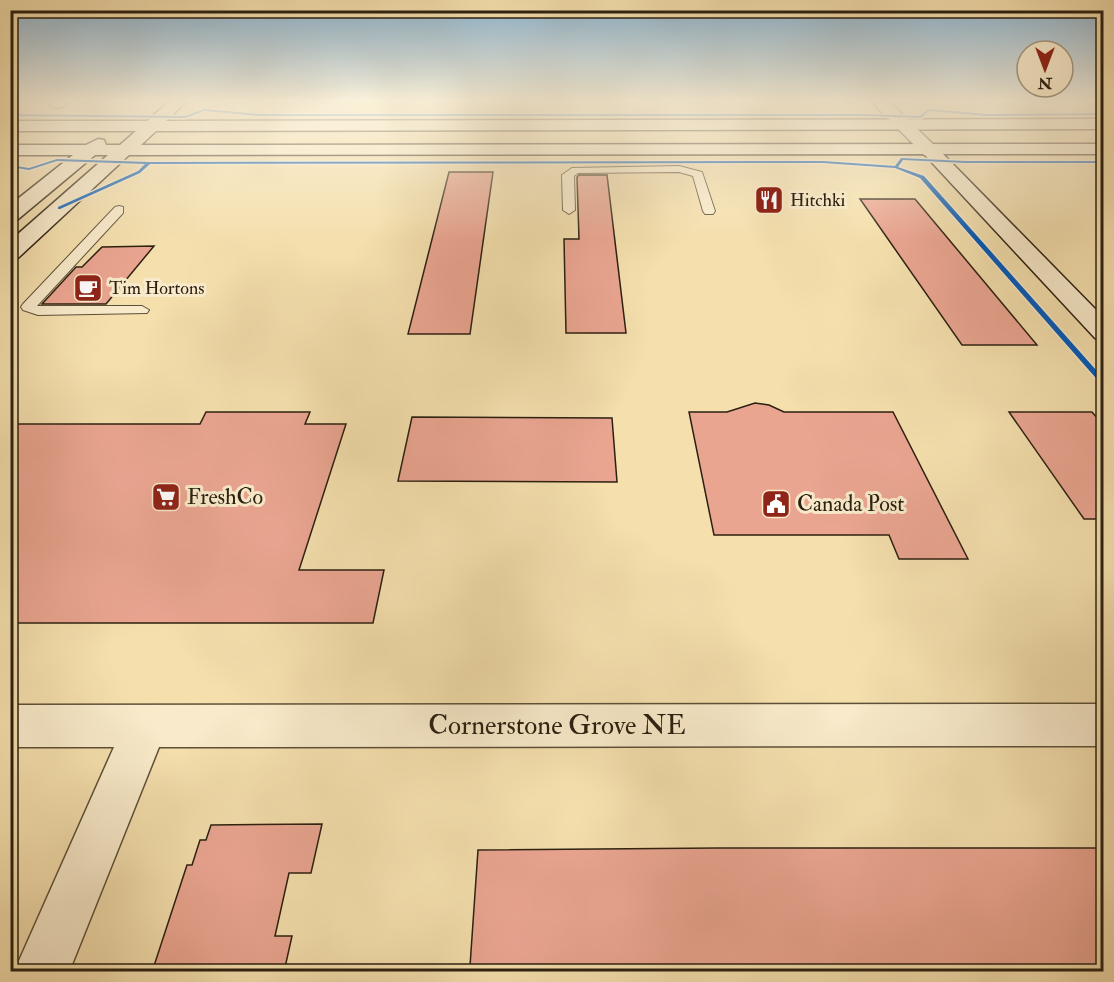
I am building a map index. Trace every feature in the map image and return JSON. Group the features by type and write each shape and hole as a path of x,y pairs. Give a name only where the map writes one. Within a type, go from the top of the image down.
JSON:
{"main road":[{"path":"10,216 95,147"},
{"path":"10,150 91,150 122,147"},
{"path":"10,253 129,147"},
{"path":"194,147 441,150 1104,149"},
{"path":"441,150 485,147"},
{"path":"926,147 1104,333"},
{"path":"930,147 930,151"},
{"path":"726,150 889,161 928,172 966,188"},
{"path":"10,159 43,165 53,171 56,178"},
{"name":"Cornerstone Grove NE","path":"10,726 1104,725"},
{"path":"41,972 146,726"}],"lane":[{"path":"569,210 568,175 576,170 679,169 698,174 709,211"},
{"path":"119,210 30,302 28,307 38,311 142,310"}],"building":[{"path":"449,172 493,172 470,334 408,334"},
{"path":"579,175 607,175 626,333 566,333 564,239 579,239 577,177"},
{"path":"860,199 915,199 1037,345 962,345"},
{"path":"154,246 106,304 42,304 76,267 82,267 102,247"},
{"path":"755,403 769,405 784,412 893,412 968,559 899,559 889,535 714,535 689,412 727,412"},
{"name":"FreshCo","path":"206,412 310,412 305,424 346,424 299,570 384,570 373,623 10,623 10,424 200,424"},
{"path":"1009,412 1092,412 1104,426 1104,519 1084,519"},
{"path":"412,417 612,418 617,482 398,481"},
{"path":"322,824 311,873 289,873 275,936 292,936 284,972 152,972 187,865 192,865 200,840 206,840 211,825"},
{"path":"1104,848 1104,965 470,966 478,850"}],"cycle path":[{"path":"896,167 902,159 965,162 1104,162"},
{"path":"10,166 29,169 57,160 149,163 823,162 896,167 922,177 1104,384"},
{"path":"60,208 139,172 149,163"}],"place":[{"name":"Hitchki","path":"769,200"},
{"name":"Tim Hortons","path":"88,288"},
{"name":"FreshCo","path":"166,497"},
{"name":"Canada Post","path":"776,504"}]}
